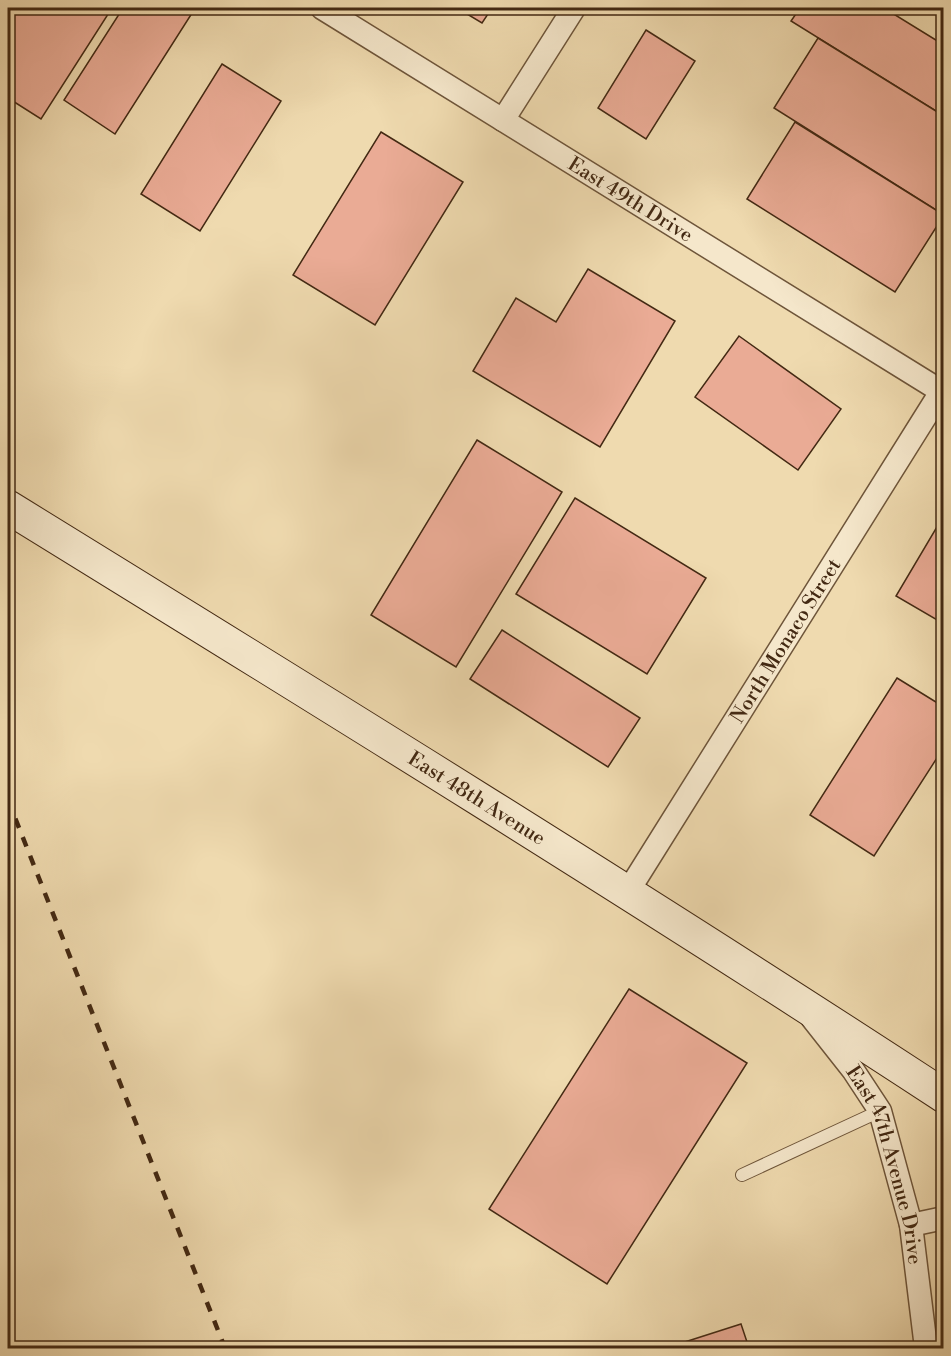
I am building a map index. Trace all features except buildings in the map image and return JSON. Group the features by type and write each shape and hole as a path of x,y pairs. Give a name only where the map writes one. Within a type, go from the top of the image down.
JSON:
{"street":[{"name":"East 49th Drive","path":"322,8 943,390"},
{"path":"503,120 574,8"},
{"name":"North Monaco Street","path":"627,893 943,390"},
{"name":"East 48th Avenue","path":"8,507 357,722 944,1096"},
{"name":"East 47th Avenue Drive","path":"798,1001 853,1070 880,1111 911,1225 926,1348"},
{"path":"911,1225 944,1218"}],"lane":[{"path":"742,1175 880,1111"}],"railway":[{"path":"8,800 225,1348"}]}
